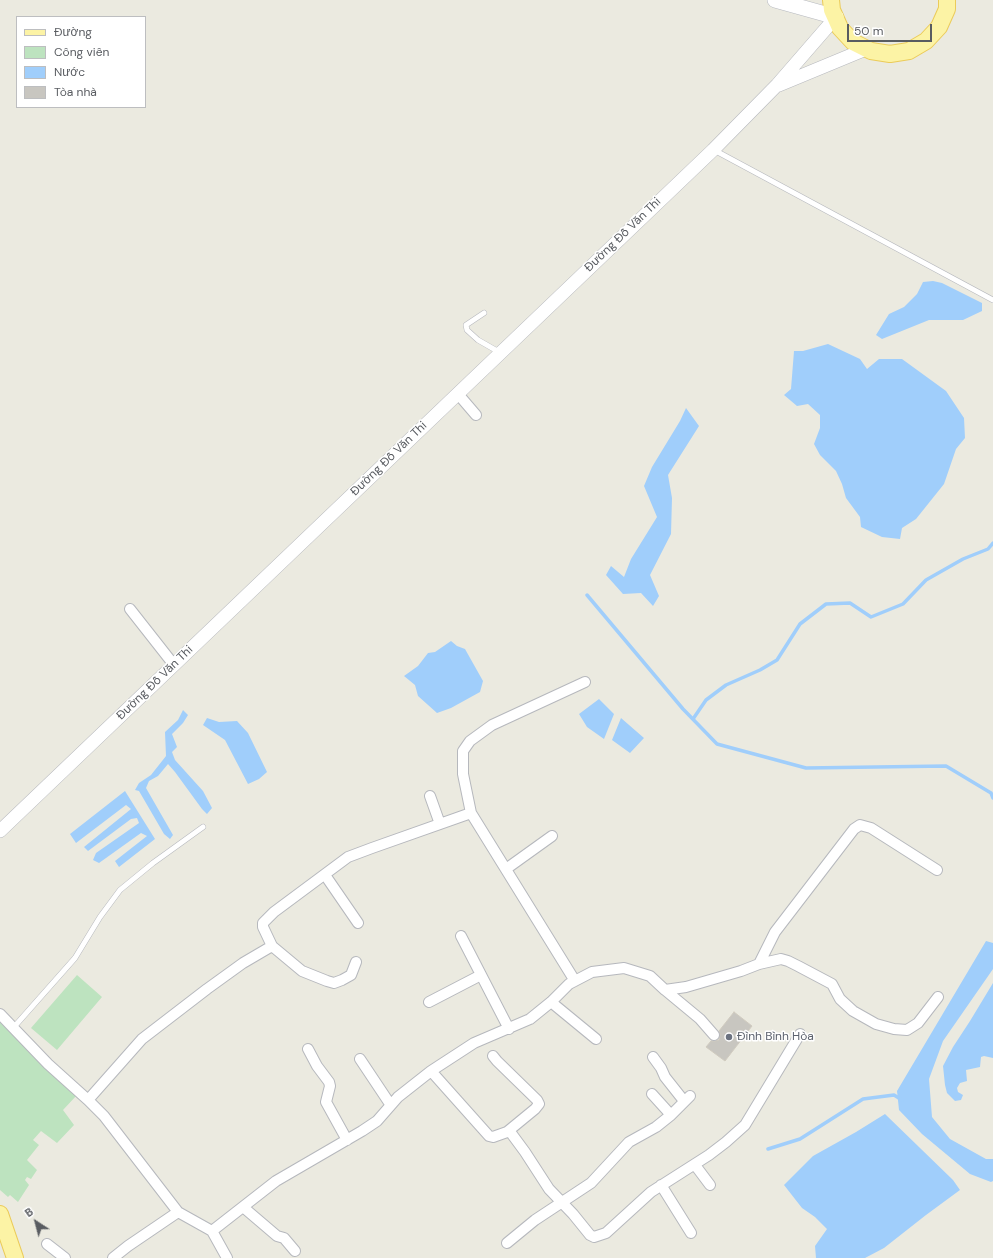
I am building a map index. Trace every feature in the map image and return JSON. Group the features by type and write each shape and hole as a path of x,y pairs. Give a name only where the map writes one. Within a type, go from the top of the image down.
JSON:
{"main road":[{"path":"775,0 836,17"},
{"path":"831,0 832,10 840,28 853,42 870,51 890,54 909,51 924,42 939,27 947,9 947,0"},
{"path":"0,1214 15,1258"}],"street":[{"name":"Đường Đỗ Văn Thi","path":"0,831 713,150 777,85 836,17"},
{"name":"Đường Đỗ Văn Thi","path":"777,85 866,49"},
{"path":"458,394 476,415"},
{"path":"130,609 174,665"},
{"path":"576,981 471,813 463,774 463,751 470,741 492,725 585,682"},
{"path":"430,796 440,824"},
{"path":"356,962 351,975 334,983 302,971 272,946 262,927 263,923 274,912 348,857 471,813"},
{"path":"759,964 775,932 854,829 860,824 871,828 937,870"},
{"path":"506,870 552,836"},
{"path":"325,875 358,923"},
{"path":"460,936 509,1028"},
{"path":"88,1100 142,1039 243,963 272,946"},
{"path":"665,990 686,987 759,964 781,959 788,961 832,984 840,999 853,1011 876,1024 894,1029 907,1030 918,1023 938,996"},
{"path":"212,1231 276,1182 377,1121 390,1104 431,1071 474,1043 530,1019 551,1002 569,984 592,972 624,968 650,976 700,1019 714,1035"},
{"path":"429,1002 481,975"},
{"path":"551,1002 596,1039"},
{"path":"0,1014 48,1064 104,1116 178,1212 212,1231 225,1257"},
{"path":"507,1132 511,1133 549,1189 573,1214 590,1235 594,1237 600,1236 606,1233 651,1192 695,1165 726,1142 745,1124 800,1034"},
{"path":"308,1049 317,1066 329,1082 330,1086 326,1102 347,1140"},
{"path":"431,1071 489,1136 498,1136 507,1132 536,1109 539,1104 537,1100 496,1062 493,1056"},
{"path":"507,1242 535,1220 591,1183 629,1142 640,1135 647,1133 671,1115 687,1098 665,1077 661,1068 653,1057"},
{"path":"360,1059 390,1104"},
{"path":"652,1094 671,1115"},
{"path":"695,1165 710,1185"},
{"path":"661,1185 692,1233"},
{"path":"243,1207 277,1236 284,1238 295,1251"},
{"path":"113,1258 178,1212"},
{"path":"47,1244 65,1258"}],"lane":[{"path":"713,150 993,300"},
{"path":"484,313 466,325 466,330 478,340 500,353"},
{"path":"14,1027 74,958 100,917 120,890 153,863 203,827"}],"green space":[{"path":"77,975 102,997 57,1050 31,1028"},
{"path":"0,1020 77,1095 63,1110 74,1125 57,1143 41,1131 33,1140 39,1145 27,1160 37,1170 31,1179 27,1177 25,1180 29,1185 18,1202 10,1195 8,1197 0,1190"}],"water":[{"path":"933,281 942,283 982,303 982,311 963,320 929,320 882,339 876,335 889,314 904,307 917,294 923,282"},
{"path":"828,344 860,359 867,369 879,359 902,359 946,391 964,418 965,438 956,449 944,484 916,519 902,528 900,539 882,537 861,527 860,517 846,498 836,471 820,455 814,444 820,428 820,415 808,404 797,406 784,395 791,389 794,351 803,351"},
{"path":"686,408 699,426 668,475 672,498 671,534 650,575 659,596 653,606 641,593 623,594 606,575 611,566 624,577 631,559 657,517 644,486 652,467 680,421"},
{"path":"451,641 457,646 465,649 483,681 480,692 451,708 437,713 418,696 415,685 404,676 418,666 428,653 435,652"},
{"path":"599,699 614,714 604,739 587,727 579,714"},
{"path":"183,710 188,715 183,723 172,734 177,747 172,752 175,760 203,791 212,808 207,814 168,764 158,776 149,781 146,788 173,835 170,839 164,834 139,791 135,790 139,783 151,775 166,756 165,732 178,720"},
{"path":"207,718 219,722 237,721 248,733 267,772 259,779 248,784 225,740 203,725"},
{"path":"621,718 644,738 630,753 612,740"},
{"path":"125,791 155,839 119,867 115,861 147,836 141,833 99,863 93,860 96,853 139,823 137,818 131,819 88,851 84,847 131,809 126,805 76,843 70,834"},
{"path":"986,941 993,943 993,969 943,1041 929,1079 932,1117 950,1139 986,1159 993,1159 993,1181 991,1182 970,1174 922,1134 899,1110 897,1091"},
{"path":"993,983 993,1058 984,1056 981,1057 980,1067 966,1070 967,1081 960,1083 957,1088 958,1092 963,1095 961,1100 955,1101 947,1093 943,1066 953,1047"},
{"path":"885,1114 953,1180 960,1190 884,1248 865,1258 816,1258 815,1246 827,1229 815,1217 802,1208 784,1185 813,1156"}],"building":[{"name":"Đình Bình Hòa","path":"734,1012 752,1026 725,1061 706,1047 711,1041 719,1040 719,1031"}],"waterway":[{"path":"693,719 706,700 726,685 760,670 777,660 800,624 826,604 850,603 871,617 903,604 926,580 963,559 988,549 993,543"},
{"path":"587,595 683,709 717,744 806,768 946,766 991,793 993,798"},
{"path":"768,1149 800,1139 863,1099 894,1095 902,1100"}],"place":[{"name":"Đình Bình Hòa","path":"729,1037"}]}
